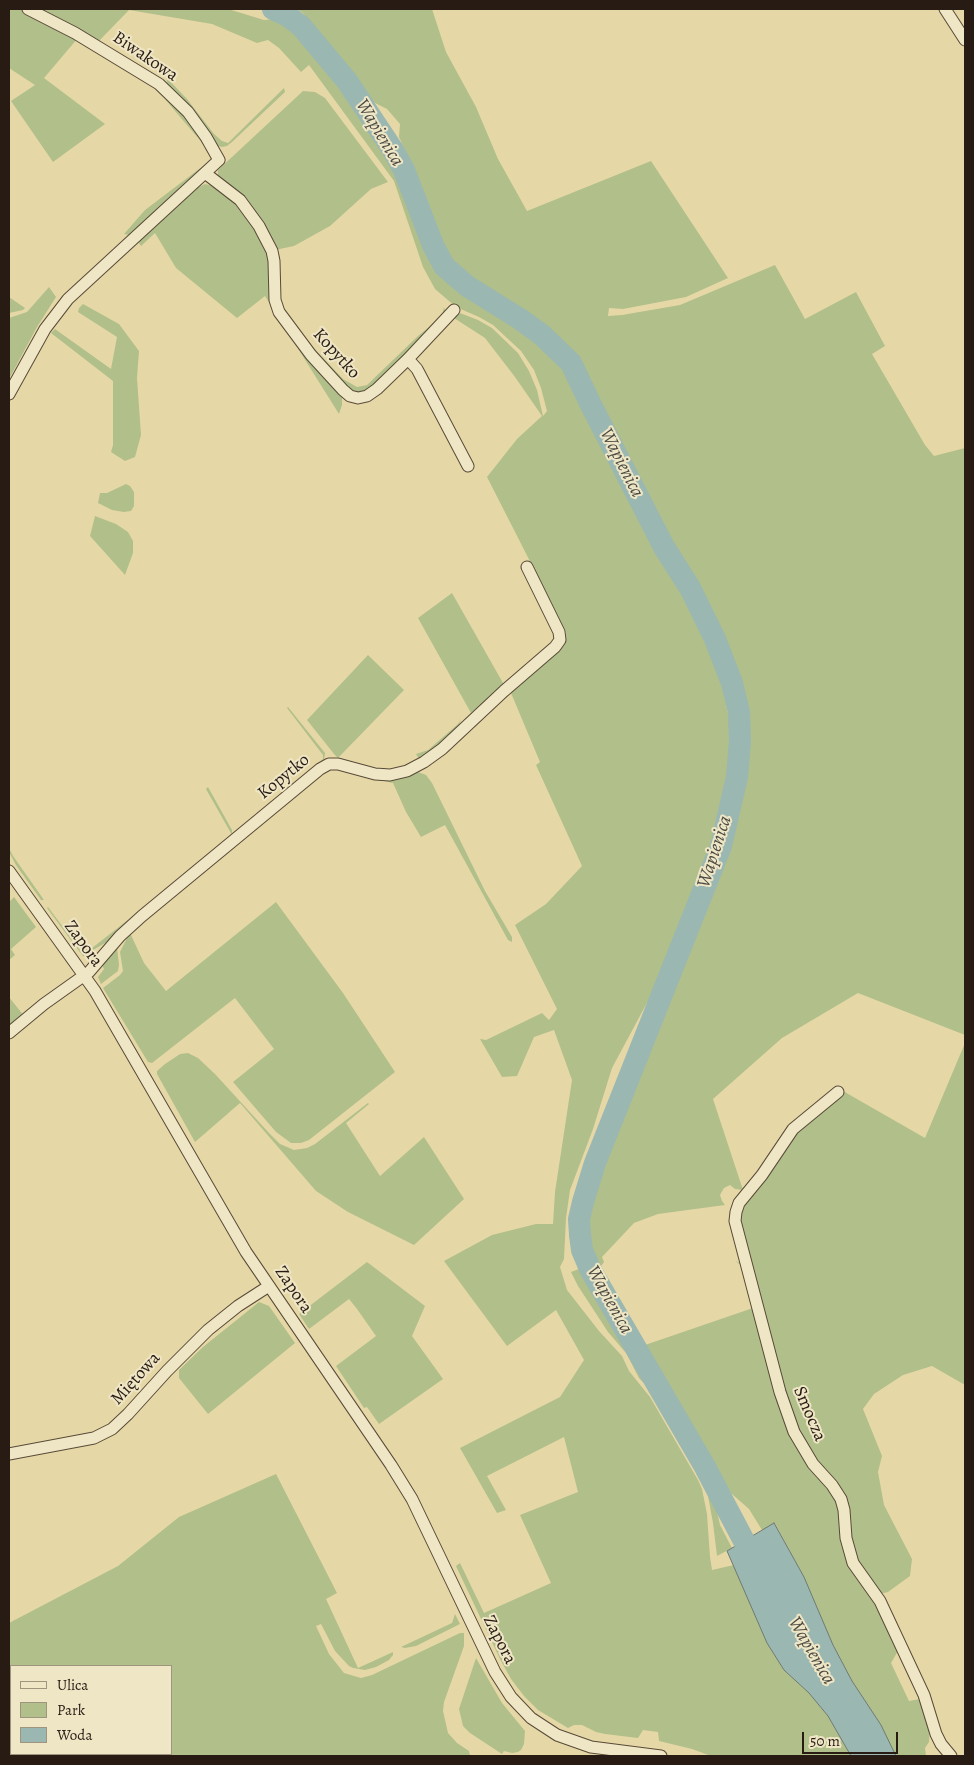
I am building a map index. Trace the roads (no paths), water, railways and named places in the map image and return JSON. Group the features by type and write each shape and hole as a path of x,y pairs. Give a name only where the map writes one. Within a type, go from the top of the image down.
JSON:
{"street":[{"name":"Biwakowa","path":"28,9 75,33 159,84 188,112 220,160 205,173"},
{"path":"945,9 965,40"},
{"path":"9,394 41,336 68,299 205,173"},
{"name":"Kopytko","path":"205,173 234,195 252,215 272,251 275,273 275,300 279,312 311,355 343,390 354,397 368,396 385,383 454,310"},
{"path":"408,359 417,370 468,466"},
{"name":"Kopytko","path":"9,1033 44,1004 84,976 120,936 142,916 320,769 329,764 338,764 375,774 390,775 407,771 442,750 560,640 560,632 527,567"},
{"name":"Zapora","path":"9,871 111,1017 234,1232 381,1449 412,1499 481,1644 500,1680 516,1703 545,1728 557,1735 586,1745 660,1756"},
{"name":"Smocza","path":"838,1092 793,1129 762,1175 739,1203 735,1221 780,1392 794,1432 813,1464 832,1485 841,1499 844,1510 847,1544 853,1563 880,1601 924,1695 936,1734 941,1744 951,1756"},
{"name":"Miętowa","path":"9,1454 94,1438 112,1429 208,1330 238,1306 269,1286"},
{"path":"9,1751 10,1756"}],"water":[{"path":"774,1523 804,1577 833,1645 852,1681 881,1725 896,1756 851,1756 828,1716 809,1693 784,1670 767,1643 727,1551"}],"waterway":[{"name":"Wapienica","path":"273,9 288,16 301,26 347,81 393,150 404,170 433,245 444,266 467,286 542,335 571,363 664,547 690,588 715,639 732,683 739,712 740,741 737,777 721,846 595,1163 579,1219 582,1250 590,1269 705,1467 744,1541 760,1565"}]}
